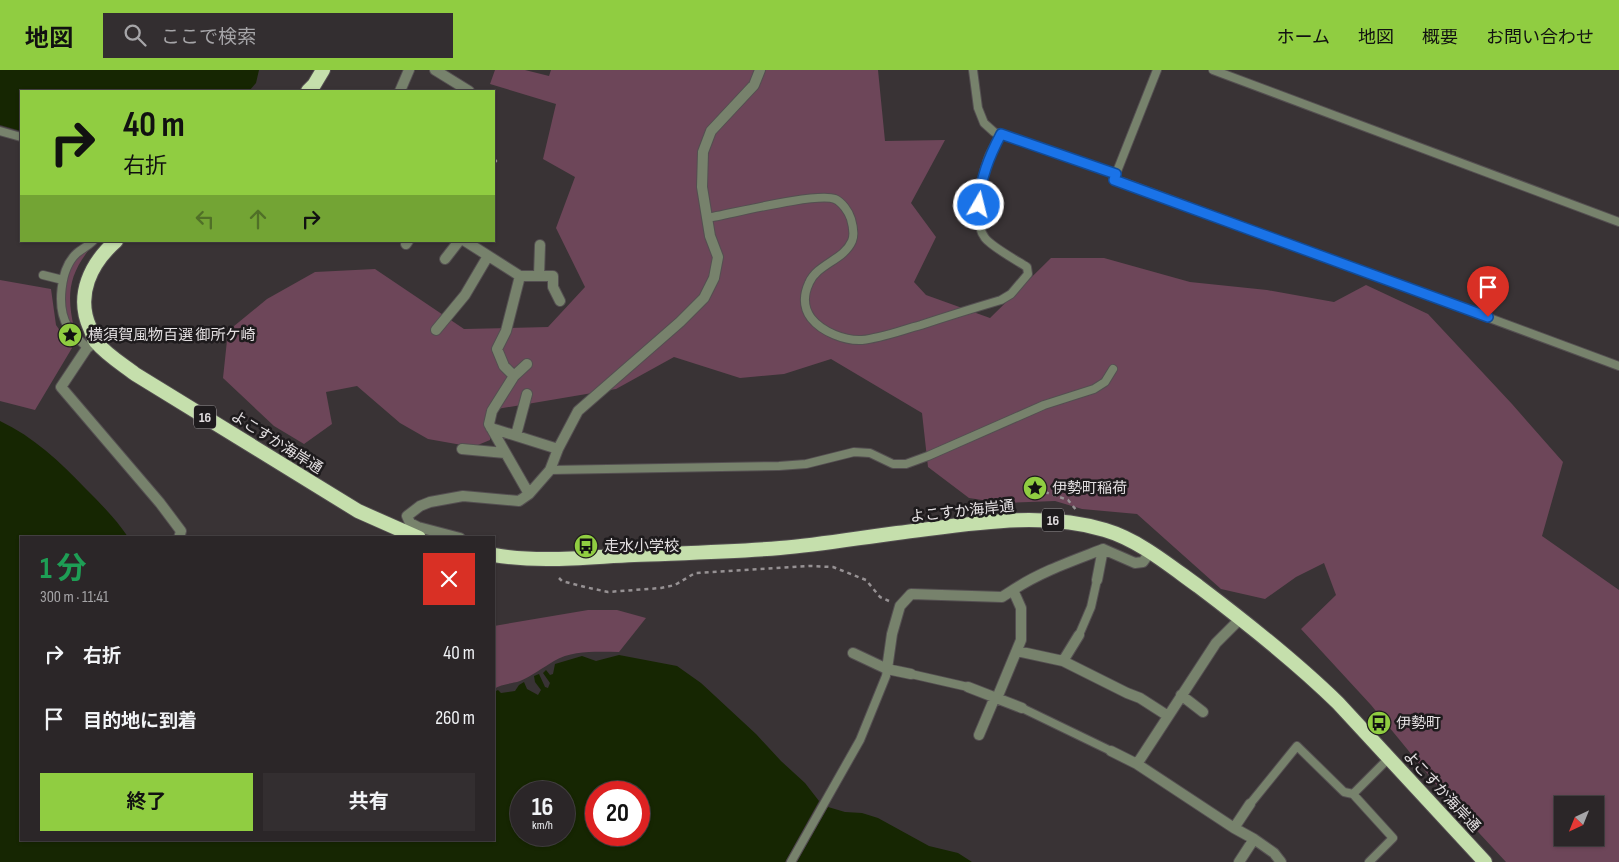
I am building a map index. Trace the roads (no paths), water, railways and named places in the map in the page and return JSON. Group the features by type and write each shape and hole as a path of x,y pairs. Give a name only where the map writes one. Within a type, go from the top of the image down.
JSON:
{"highway":[{"path":"315,89 323,70"},
{"name":"よこすか海岸通","path":"115,242 99,260 86,283 84,306 91,344 135,374 350,506 414,536"},
{"name":"よこすか海岸通","path":"495,555 514,558 569,558 780,548 1016,521 1054,520 1105,530 1120,535 1150,552 1241,618 1318,684 1338,703 1485,862"}],"street":[{"path":"400,90 409,70"},
{"path":"435,70 467,90"},
{"path":"452,536 418,527 410,523 407,516 420,506 430,502 463,496 519,501 530,494 550,470 558,449 578,411 674,328 704,298 714,278 718,257 710,236 702,188 704,152 711,131 754,85 760,70"},
{"path":"445,259 458,242"},
{"path":"467,242 520,276 553,276 553,287 560,301"},
{"path":"540,245 540,276"},
{"path":"436,330 465,295 488,256"},
{"path":"514,376 504,366 497,349 506,331 520,276"},
{"path":"91,344 61,387 160,503 182,535"},
{"path":"527,364 514,376 492,411 489,424 530,494"},
{"path":"516,436 527,394"},
{"path":"491,428 558,449"},
{"path":"462,449 505,453"},
{"path":"1097,580 1102,549"},
{"path":"887,669 892,634 900,606 911,594 1002,597 1024,583 1054,568 1102,549 1135,563 1143,562 1150,552"},
{"path":"495,550 514,558"},
{"path":"979,735 1021,640 1021,608 1013,590"},
{"path":"1137,764 1216,643 1241,618"},
{"path":"1063,661 1079,635"},
{"path":"1017,651 1063,661 1140,698 1168,716"},
{"path":"853,653 887,669 911,674"},
{"path":"968,687 1022,708"},
{"path":"1181,695 1203,712"},
{"path":"1111,751 1137,764 1274,852 1281,862"},
{"path":"1234,828 1250,804"},
{"path":"1239,862 1254,839"}],"lane":[{"path":"973,70 978,108 984,123 994,132 1116,174"},
{"path":"1157,70 1114,180 1619,366"},
{"path":"1213,70 1619,222"},
{"path":"0,131 20,137"},
{"path":"707,218 806,199 835,199 851,216 854,230 852,241 844,252 817,271 810,281 804,299 807,313 828,332 844,337 861,340 893,333 1001,300 1011,294 1028,274 1027,267 986,240 980,230 978,220 979,190 989,157 1001,134"},
{"path":"91,344 68,328 61,306 63,280 76,254 92,242"},
{"path":"43,275 63,280"},
{"path":"550,470 779,466 806,464 854,452 870,453 893,464 906,464 1044,405 1094,389 1105,382 1113,369"},
{"path":"1079,635 1091,608 1097,580"},
{"path":"791,862 860,740 886,676 887,669"},
{"path":"911,674 968,687"},
{"path":"1022,708 1111,751"},
{"path":"1250,804 1297,746 1344,792 1352,794 1393,838 1369,862"},
{"path":"1352,794 1389,758"}],"place":[{"name":"横須賀風物百選 御所ケ崎","path":"70,335"},
{"name":"伊勢町稲荷","path":"1035,488"},
{"name":"走水小学校","path":"586,546"},
{"name":"伊勢町","path":"1379,723"}]}
